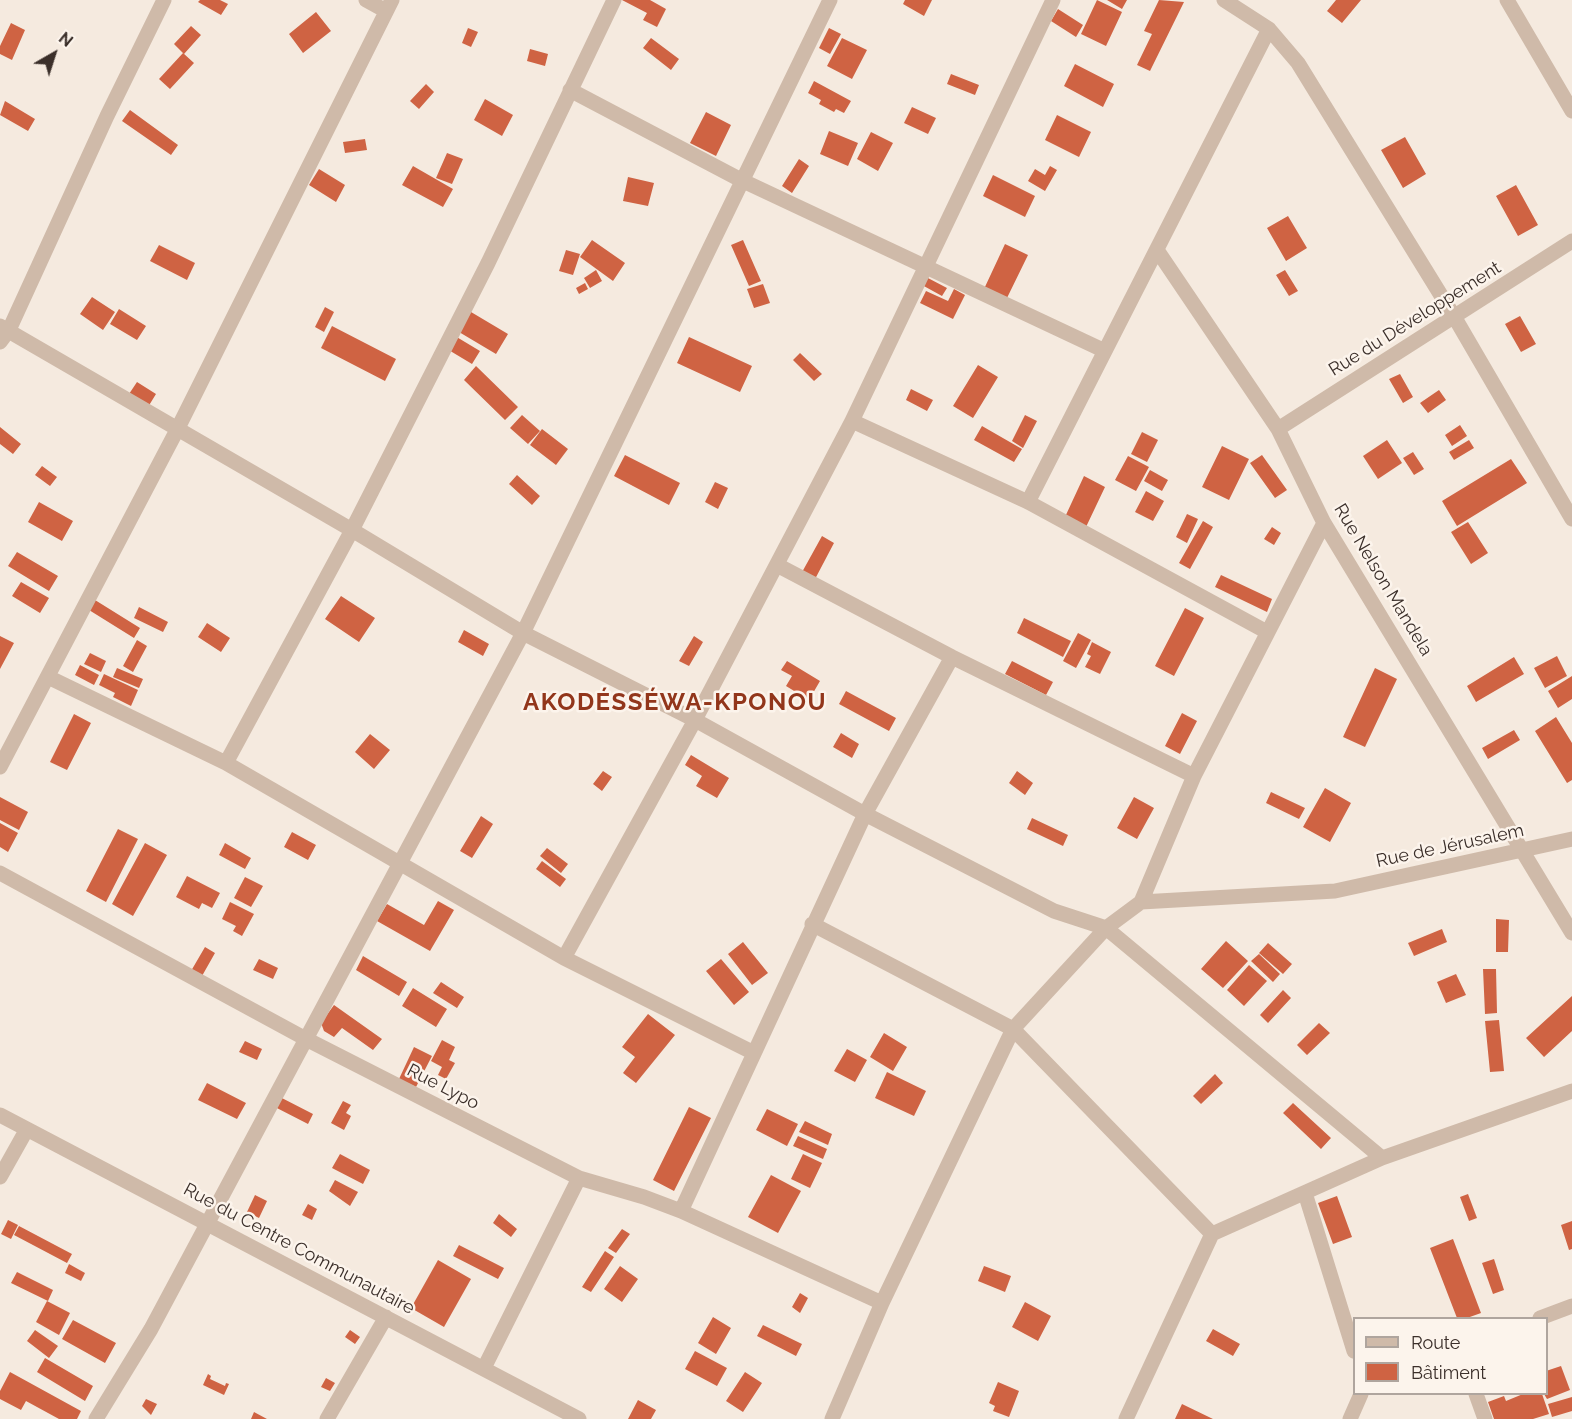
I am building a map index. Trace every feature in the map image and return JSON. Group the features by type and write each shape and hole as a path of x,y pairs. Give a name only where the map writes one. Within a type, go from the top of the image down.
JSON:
{"street":[{"path":"164,0 3,333 352,530 524,633 696,720 865,814 1054,911 1106,928 1382,1158"},
{"path":"0,767 177,430 389,6 366,0"},
{"path":"226,763 352,530 488,263 614,0"},
{"path":"96,1419 151,1329 524,633 830,0"},
{"path":"564,958 696,720 852,421 924,266 1053,0"},
{"path":"1224,0 1269,29 1298,63 1455,318 1572,519"},
{"path":"1507,0 1572,111"},
{"path":"1028,502 1269,29"},
{"path":"570,90 741,180 1105,351"},
{"name":"Rue du Développement","path":"1278,429 1455,318 1572,241"},
{"name":"Rue Nelson Mandela","path":"1157,250 1278,429 1324,523 1572,933"},
{"path":"852,421 1028,502 1267,632"},
{"path":"832,1419 882,1303 1013,1029 1106,928 1140,902 1194,776 1324,523"},
{"path":"777,565 952,657 1194,776"},
{"path":"681,1211 865,814 952,657"},
{"path":"48,677 226,763 564,958 754,1053"},
{"name":"Rue de Jérusalem","path":"1140,902 1335,891 1572,839"},
{"name":"Rue Lypo","path":"0,873 306,1039 579,1178 681,1211 882,1303"},
{"path":"813,924 1013,1029 1212,1234"},
{"path":"1126,1419 1212,1234 1382,1158 1572,1091"},
{"name":"Rue du Centre Communautaire","path":"0,1115 484,1368 552,1412 579,1419"},
{"path":"0,1177 27,1129"},
{"path":"484,1368 579,1178"},
{"path":"1305,1193 1353,1348"},
{"path":"1543,1317 1572,1306"},
{"path":"327,1419 386,1317"},
{"path":"1350,1419 1361,1395"},
{"path":"1476,1395 1485,1419"}],"building":[{"path":"200,0 220,0 228,4 221,15 198,2"},
{"path":"622,0 650,0 666,9 657,27 643,20 647,13"},
{"path":"905,0 932,0 924,16 903,4"},
{"path":"1097,0 1122,12 1106,46 1081,34"},
{"path":"1107,0 1127,0 1122,9"},
{"path":"1159,0 1184,2 1150,71 1137,65 1152,34 1144,31"},
{"path":"1336,0 1361,0 1342,23 1327,11"},
{"path":"1058,9 1083,25 1076,37 1051,21"},
{"path":"316,12 331,31 303,53 289,34"},
{"path":"11,23 25,30 12,60 0,54 0,46"},
{"path":"191,26 201,35 184,54 174,44"},
{"path":"468,28 478,32 471,47 462,43"},
{"path":"829,28 841,34 830,54 819,48"},
{"path":"651,38 679,59 671,70 643,48"},
{"path":"842,38 867,50 852,79 827,66"},
{"path":"530,49 548,54 545,66 527,61"},
{"path":"183,53 194,63 170,89 159,79"},
{"path":"1075,64 1114,84 1103,107 1064,86"},
{"path":"951,74 979,85 975,95 947,84"},
{"path":"814,81 851,101 844,113 836,109 834,112 819,104 821,100 808,93"},
{"path":"426,84 434,92 419,109 410,101"},
{"path":"485,99 513,115 502,136 474,120"},
{"path":"5,101 35,119 28,131 0,115"},
{"path":"912,107 936,118 928,134 904,123"},
{"path":"130,110 178,145 171,155 122,121"},
{"path":"706,112 731,125 716,156 690,143"},
{"path":"1057,115 1091,132 1079,157 1045,140"},
{"path":"829,131 858,143 848,166 820,154"},
{"path":"871,132 893,143 878,171 857,159"},
{"path":"1405,137 1426,174 1403,188 1381,150"},
{"path":"365,139 367,150 345,153 343,142"},
{"path":"447,153 463,159 452,184 436,178"},
{"path":"799,159 809,166 792,193 782,186"},
{"path":"413,166 453,189 443,207 402,185"},
{"path":"1050,166 1057,170 1045,191 1028,181 1035,169 1045,175"},
{"path":"319,169 345,185 336,202 309,185"},
{"path":"993,175 1035,196 1025,217 983,196"},
{"path":"628,177 654,183 648,206 623,201"},
{"path":"1516,185 1538,225 1518,236 1496,196"},
{"path":"1288,216 1307,248 1286,261 1267,228"},
{"path":"592,240 625,263 613,281 580,257"},
{"path":"743,240 761,281 749,286 731,245"},
{"path":"1005,244 1028,255 1006,300 984,289"},
{"path":"159,245 195,263 187,280 150,261"},
{"path":"566,250 580,254 573,275 559,271"},
{"path":"596,270 602,281 590,288 584,278"},
{"path":"1285,270 1298,291 1289,296 1276,275"},
{"path":"926,277 947,288 942,296 922,285"},
{"path":"585,283 588,289 579,294 576,288"},
{"path":"763,284 770,303 754,308 747,289"},
{"path":"954,289 965,295 953,319 920,303 926,291 948,301"},
{"path":"92,297 115,312 103,330 80,314"},
{"path":"325,307 334,312 324,332 315,327"},
{"path":"119,309 146,326 137,340 110,324"},
{"path":"471,312 508,334 496,354 459,332"},
{"path":"1520,316 1536,344 1521,352 1505,324"},
{"path":"332,326 396,359 385,381 321,348"},
{"path":"455,336 480,351 472,364 447,349"},
{"path":"689,337 752,366 740,392 677,363"},
{"path":"800,353 822,374 814,381 793,360"},
{"path":"978,365 998,377 973,418 953,406"},
{"path":"476,366 518,407 505,420 464,380"},
{"path":"1400,374 1413,397 1403,403 1389,379"},
{"path":"137,382 156,394 148,407 129,394"},
{"path":"911,389 933,400 927,411 906,400"},
{"path":"1439,390 1446,400 1428,413 1420,403"},
{"path":"522,415 540,431 528,444 510,428"},
{"path":"1025,415 1037,421 1023,448 1012,441"},
{"path":"1460,425 1467,436 1452,446 1445,435"},
{"path":"982,426 1022,449 1014,462 974,440"},
{"path":"0,427 21,444 13,454 0,444"},
{"path":"542,429 568,449 556,465 530,445"},
{"path":"1142,432 1158,440 1147,462 1131,454"},
{"path":"1387,440 1402,463 1378,479 1363,456"},
{"path":"1469,440 1474,448 1454,460 1449,452"},
{"path":"1222,446 1249,459 1229,500 1202,487"},
{"path":"1413,452 1424,469 1414,475 1403,458"},
{"path":"625,455 680,483 669,505 614,476"},
{"path":"1262,455 1287,490 1275,498 1250,463"},
{"path":"1128,456 1149,467 1136,491 1115,480"},
{"path":"1511,459 1527,483 1457,526 1442,501"},
{"path":"42,466 57,477 50,486 35,475"},
{"path":"1150,470 1168,480 1162,491 1144,481"},
{"path":"517,475 540,496 532,505 509,484"},
{"path":"1084,476 1105,487 1086,527 1065,517"},
{"path":"715,482 728,488 718,509 705,502"},
{"path":"1146,491 1164,501 1153,521 1135,512"},
{"path":"39,502 73,521 62,541 28,522"},
{"path":"1187,514 1198,519 1187,543 1176,537"},
{"path":"1203,521 1213,527 1190,569 1179,563"},
{"path":"1468,522 1488,553 1471,564 1451,532"},
{"path":"1272,527 1281,533 1274,545 1264,539"},
{"path":"822,536 834,543 814,581 801,574"},
{"path":"17,552 58,576 49,591 8,566"},
{"path":"1221,575 1272,599 1267,612 1215,587"},
{"path":"21,582 49,598 40,613 12,596"},
{"path":"341,596 375,618 359,642 325,619"},
{"path":"95,600 140,628 134,638 89,610"},
{"path":"139,607 168,622 163,632 134,618"},
{"path":"1185,608 1204,618 1174,676 1155,666"},
{"path":"1024,618 1071,641 1063,657 1017,633"},
{"path":"207,623 230,638 221,652 198,637"},
{"path":"464,630 489,644 483,656 458,642"},
{"path":"1078,633 1091,640 1076,668 1063,661"},
{"path":"0,636 14,643 0,669"},
{"path":"694,636 703,642 689,666 679,661"},
{"path":"137,640 147,646 133,672 123,666"},
{"path":"1092,642 1111,652 1100,674 1085,667 1091,656 1087,654"},
{"path":"90,653 106,661 101,672 84,664"},
{"path":"1557,656 1567,676 1545,688 1534,668"},
{"path":"1514,657 1524,674 1476,702 1467,686"},
{"path":"787,661 820,681 809,700 786,686 792,676 781,670"},
{"path":"1012,661 1053,682 1046,695 1005,674"},
{"path":"80,665 99,675 94,685 75,675"},
{"path":"117,668 143,679 139,688 113,677"},
{"path":"1375,668 1397,679 1365,747 1343,737"},
{"path":"104,674 138,690 131,706 113,697 115,693 99,685"},
{"path":"1572,676 1572,699 1558,708 1548,691"},
{"path":"846,691 896,718 889,731 839,704"},
{"path":"1182,713 1197,721 1180,754 1165,746"},
{"path":"74,714 91,723 67,770 50,762"},
{"path":"1556,717 1572,743 1572,780 1567,783 1535,731"},
{"path":"1514,730 1520,740 1488,759 1482,748"},
{"path":"841,733 859,744 852,758 833,747"},
{"path":"370,734 390,750 374,769 355,752"},
{"path":"691,755 729,778 717,798 696,786 702,776 685,765"},
{"path":"603,771 612,777 602,791 593,784"},
{"path":"1017,771 1033,783 1025,795 1009,783"},
{"path":"1325,788 1351,803 1330,842 1303,827"},
{"path":"1271,792 1305,808 1299,819 1266,803"},
{"path":"0,797 28,812 19,830 0,820"},
{"path":"1134,797 1154,808 1137,839 1117,828"},
{"path":"481,816 493,824 472,858 460,851"},
{"path":"1032,818 1068,835 1063,846 1027,829"},
{"path":"0,823 18,833 8,852 0,847"},
{"path":"118,829 138,839 106,902 86,891"},
{"path":"292,832 316,845 308,860 284,847"},
{"path":"145,843 167,855 133,916 112,904"},
{"path":"225,843 251,858 245,869 219,855"},
{"path":"547,848 568,864 561,873 540,856"},
{"path":"542,861 566,879 560,887 536,869"},
{"path":"187,876 220,893 212,908 202,903 199,909 176,897"},
{"path":"245,877 263,886 251,907 234,898"},
{"path":"438,901 454,910 430,951 377,921 387,904 424,925"},
{"path":"230,902 254,914 242,936 233,931 236,926 222,919"},
{"path":"1496,919 1509,920 1508,952 1496,952"},
{"path":"1442,929 1447,942 1414,956 1408,943"},
{"path":"1226,941 1248,961 1223,988 1201,969"},
{"path":"743,942 768,973 752,985 728,954"},
{"path":"1268,943 1292,964 1283,974 1259,953"},
{"path":"205,947 215,953 202,976 191,971"},
{"path":"1259,954 1280,974 1273,982 1251,961"},
{"path":"363,956 407,982 399,996 356,970"},
{"path":"259,959 278,968 273,979 253,970"},
{"path":"721,959 749,992 734,1005 706,971"},
{"path":"1249,965 1267,981 1244,1006 1227,990"},
{"path":"1483,969 1496,969 1497,1013 1485,1014"},
{"path":"1456,974 1466,995 1446,1003 1437,982"},
{"path":"441,982 464,997 457,1008 433,993"},
{"path":"413,988 447,1009 436,1027 402,1006"},
{"path":"1283,990 1291,998 1268,1023 1260,1015"},
{"path":"1572,996 1572,1031 1544,1057 1526,1038"},
{"path":"334,1005 382,1039 373,1050 342,1028 334,1037 324,1031 321,1023"},
{"path":"648,1014 675,1035 636,1083 623,1073 635,1057 622,1047"},
{"path":"1499,1020 1504,1071 1490,1072 1485,1021"},
{"path":"1319,1023 1330,1033 1307,1055 1297,1045"},
{"path":"884,1033 907,1047 893,1071 870,1057"},
{"path":"442,1040 455,1047 449,1060 455,1063 446,1079 438,1075 442,1067 431,1061"},
{"path":"245,1041 262,1049 257,1060 239,1052"},
{"path":"414,1047 432,1056 416,1087 399,1079"},
{"path":"847,1049 867,1060 855,1082 834,1071"},
{"path":"887,1072 926,1091 914,1116 875,1098"},
{"path":"1215,1074 1223,1083 1201,1104 1193,1096"},
{"path":"207,1083 246,1103 237,1119 198,1100"},
{"path":"276,1095 313,1114 308,1124 271,1105"},
{"path":"343,1101 351,1105 346,1113 351,1116 344,1130 331,1123"},
{"path":"1293,1103 1331,1138 1321,1149 1283,1113"},
{"path":"689,1107 711,1118 674,1191 653,1180"},
{"path":"767,1109 798,1124 787,1146 756,1130"},
{"path":"805,1121 832,1134 828,1145 799,1132"},
{"path":"798,1136 827,1149 823,1159 793,1146"},
{"path":"340,1154 370,1170 363,1184 332,1168"},
{"path":"803,1154 822,1163 810,1188 791,1179"},
{"path":"771,1175 801,1191 778,1233 748,1217"},
{"path":"335,1180 358,1192 350,1206 329,1191"},
{"path":"1468,1194 1477,1218 1469,1221 1460,1197"},
{"path":"255,1195 267,1201 259,1218 247,1212"},
{"path":"1337,1196 1352,1237 1333,1244 1318,1203"},
{"path":"308,1204 317,1209 312,1220 302,1215"},
{"path":"499,1214 517,1229 511,1237 493,1223"},
{"path":"8,1220 18,1225 11,1239 1,1234"},
{"path":"1572,1221 1572,1249 1569,1250 1561,1225"},
{"path":"19,1226 72,1254 67,1263 14,1235"},
{"path":"622,1229 630,1234 616,1253 608,1248"},
{"path":"1453,1239 1481,1313 1470,1317 1457,1317 1430,1248"},
{"path":"459,1245 504,1268 498,1279 453,1256"},
{"path":"605,1251 614,1257 591,1292 582,1287"},
{"path":"1494,1259 1504,1290 1493,1294 1482,1263"},
{"path":"438,1260 471,1279 444,1327 411,1308"},
{"path":"69,1264 85,1273 81,1281 65,1273"},
{"path":"620,1266 638,1279 622,1302 604,1289"},
{"path":"984,1266 1011,1276 1005,1292 978,1281"},
{"path":"17,1272 53,1290 48,1301 11,1283"},
{"path":"800,1293 808,1298 800,1313 792,1307"},
{"path":"47,1301 70,1313 59,1335 36,1322"},
{"path":"1025,1302 1051,1316 1038,1341 1012,1327"},
{"path":"713,1317 731,1328 716,1354 698,1343"},
{"path":"73,1320 116,1343 105,1363 62,1339"},
{"path":"763,1325 802,1344 796,1356 757,1336"},
{"path":"1213,1329 1240,1344 1233,1356 1206,1341"},
{"path":"35,1330 58,1346 49,1358 27,1341"},
{"path":"350,1330 360,1337 355,1344 345,1337"},
{"path":"695,1351 727,1368 717,1386 685,1369"},
{"path":"45,1358 93,1386 85,1401 37,1372"},
{"path":"1561,1366 1570,1390 1547,1399 1545,1395 1548,1395 1548,1370"},
{"path":"10,1372 81,1411 77,1419 59,1419 26,1401 21,1410 0,1399 0,1391"},
{"path":"745,1372 762,1383 743,1412 726,1401"},
{"path":"208,1374 211,1376 210,1379 225,1386 226,1383 229,1384 224,1395 203,1385"},
{"path":"326,1378 335,1383 330,1391 321,1387"},
{"path":"998,1382 1019,1391 1009,1417 993,1411 995,1406 989,1403"},
{"path":"1521,1395 1542,1395 1549,1414 1533,1419 1494,1419 1488,1402 1504,1396 1506,1401"},
{"path":"1572,1397 1572,1411 1552,1417 1548,1404"},
{"path":"146,1399 157,1404 151,1415 142,1406"},
{"path":"638,1400 656,1410 651,1419 628,1419"},
{"path":"1182,1404 1213,1419 1175,1419"},
{"path":"254,1412 267,1419 251,1419"}],"district":[{"name":"AKODÉSSÉWA-KPONOU","path":"675,703"}]}
